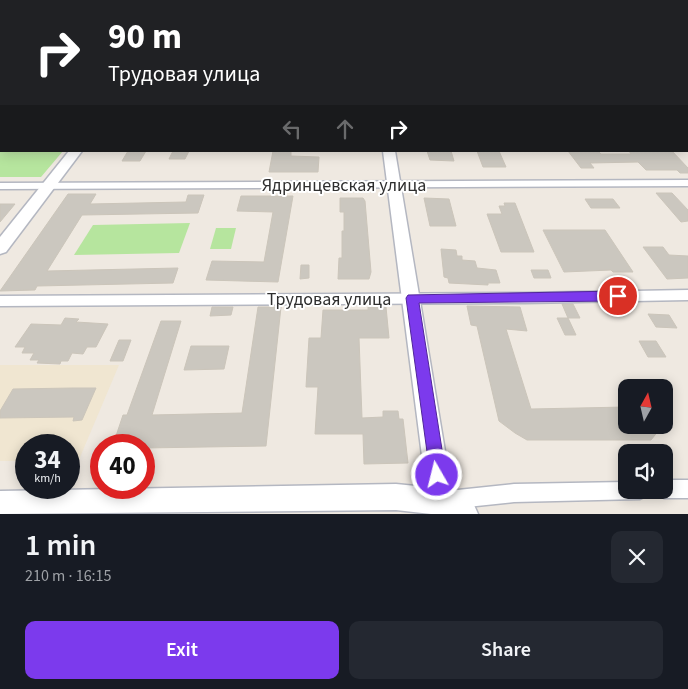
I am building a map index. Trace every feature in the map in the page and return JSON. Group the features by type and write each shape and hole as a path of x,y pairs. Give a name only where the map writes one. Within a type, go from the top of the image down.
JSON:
{"street":[{"path":"0,248 75,152"},
{"path":"388,152 412,298 442,508"},
{"name":"Ядринцевская улица","path":"0,186 688,183"},
{"name":"Трудовая улица","path":"0,301 688,295"},
{"path":"673,490 688,489"},
{"path":"442,508 514,493 618,491"},
{"path":"0,504 396,497 465,514"}],"shaded area":[{"path":"0,365 119,365 80,457 80,434 15,434 15,461 0,461"}],"green space":[{"path":"0,152 62,152 41,177 0,177"},
{"path":"190,223 179,253 74,255 93,225"},
{"path":"216,228 236,228 231,249 210,249"}],"building":[{"path":"127,152 145,152 140,161 122,161"},
{"path":"172,152 188,152 185,159 169,159"},
{"path":"273,152 291,152 291,156 319,157 318,172 269,172"},
{"path":"427,152 451,152 454,161 430,160"},
{"path":"477,152 499,152 506,167 483,167"},
{"path":"569,152 631,154 630,152 673,152 688,168 688,173 680,173 677,170 646,170 638,162 590,163 594,168 581,168"},
{"path":"656,193 672,193 688,210 688,221 681,222"},
{"path":"68,194 96,194 90,204 186,202 188,195 204,195 198,213 82,215 47,271 178,268 173,283 37,286 35,290 0,291"},
{"path":"241,196 293,196 278,282 206,280 212,261 264,262 273,212 237,211"},
{"path":"340,198 363,198 365,201 371,272 369,279 338,279 339,258 342,258 342,231 344,231 344,212 340,212"},
{"path":"424,198 449,199 456,226 430,226"},
{"path":"585,199 613,199 620,208 591,208"},
{"path":"504,203 515,203 534,252 501,252 487,214 502,214 499,206 505,206"},
{"path":"0,204 15,204 0,222"},
{"path":"543,230 605,230 633,272 613,272 611,270 564,272"},
{"path":"643,247 663,247 669,255 688,256 688,278 667,279"},
{"path":"441,249 456,250 457,256 462,256 462,260 475,261 477,268 496,270 500,283 488,283 488,285 449,283 448,278 444,277"},
{"path":"301,265 309,265 309,278 300,279"},
{"path":"531,270 548,270 551,278 534,278"},
{"path":"562,304 573,304 580,318 568,318"},
{"path":"467,306 520,307 527,331 506,329 531,409 618,407 618,434 656,434 651,440 527,440 515,433 499,421 477,326 471,325"},
{"path":"212,307 233,307 231,315 210,316"},
{"path":"258,307 281,307 266,446 155,448 155,434 117,434 123,415 127,415 161,321 181,321 152,415 242,413"},
{"path":"368,307 386,307 389,338 359,338 362,418 383,417 383,411 398,411 399,419 403,419 408,463 364,464 363,434 315,434 318,387 306,387 309,338 321,338 323,310 368,310"},
{"path":"648,314 669,315 677,328 656,327"},
{"path":"65,318 79,319 76,322 108,324 96,347 87,347 83,354 72,353 68,361 61,361 60,364 37,363 39,360 30,360 34,353 22,353 25,347 15,347 31,324 61,325"},
{"path":"557,318 568,318 576,335 565,335"},
{"path":"119,340 131,340 123,361 110,361"},
{"path":"639,341 656,341 666,357 648,357"},
{"path":"191,346 229,346 224,369 184,370"},
{"path":"96,388 82,420 73,421 74,417 0,418 0,411 13,389"}],"route":[{"path":"437,475 412,298 618,296"}]}
